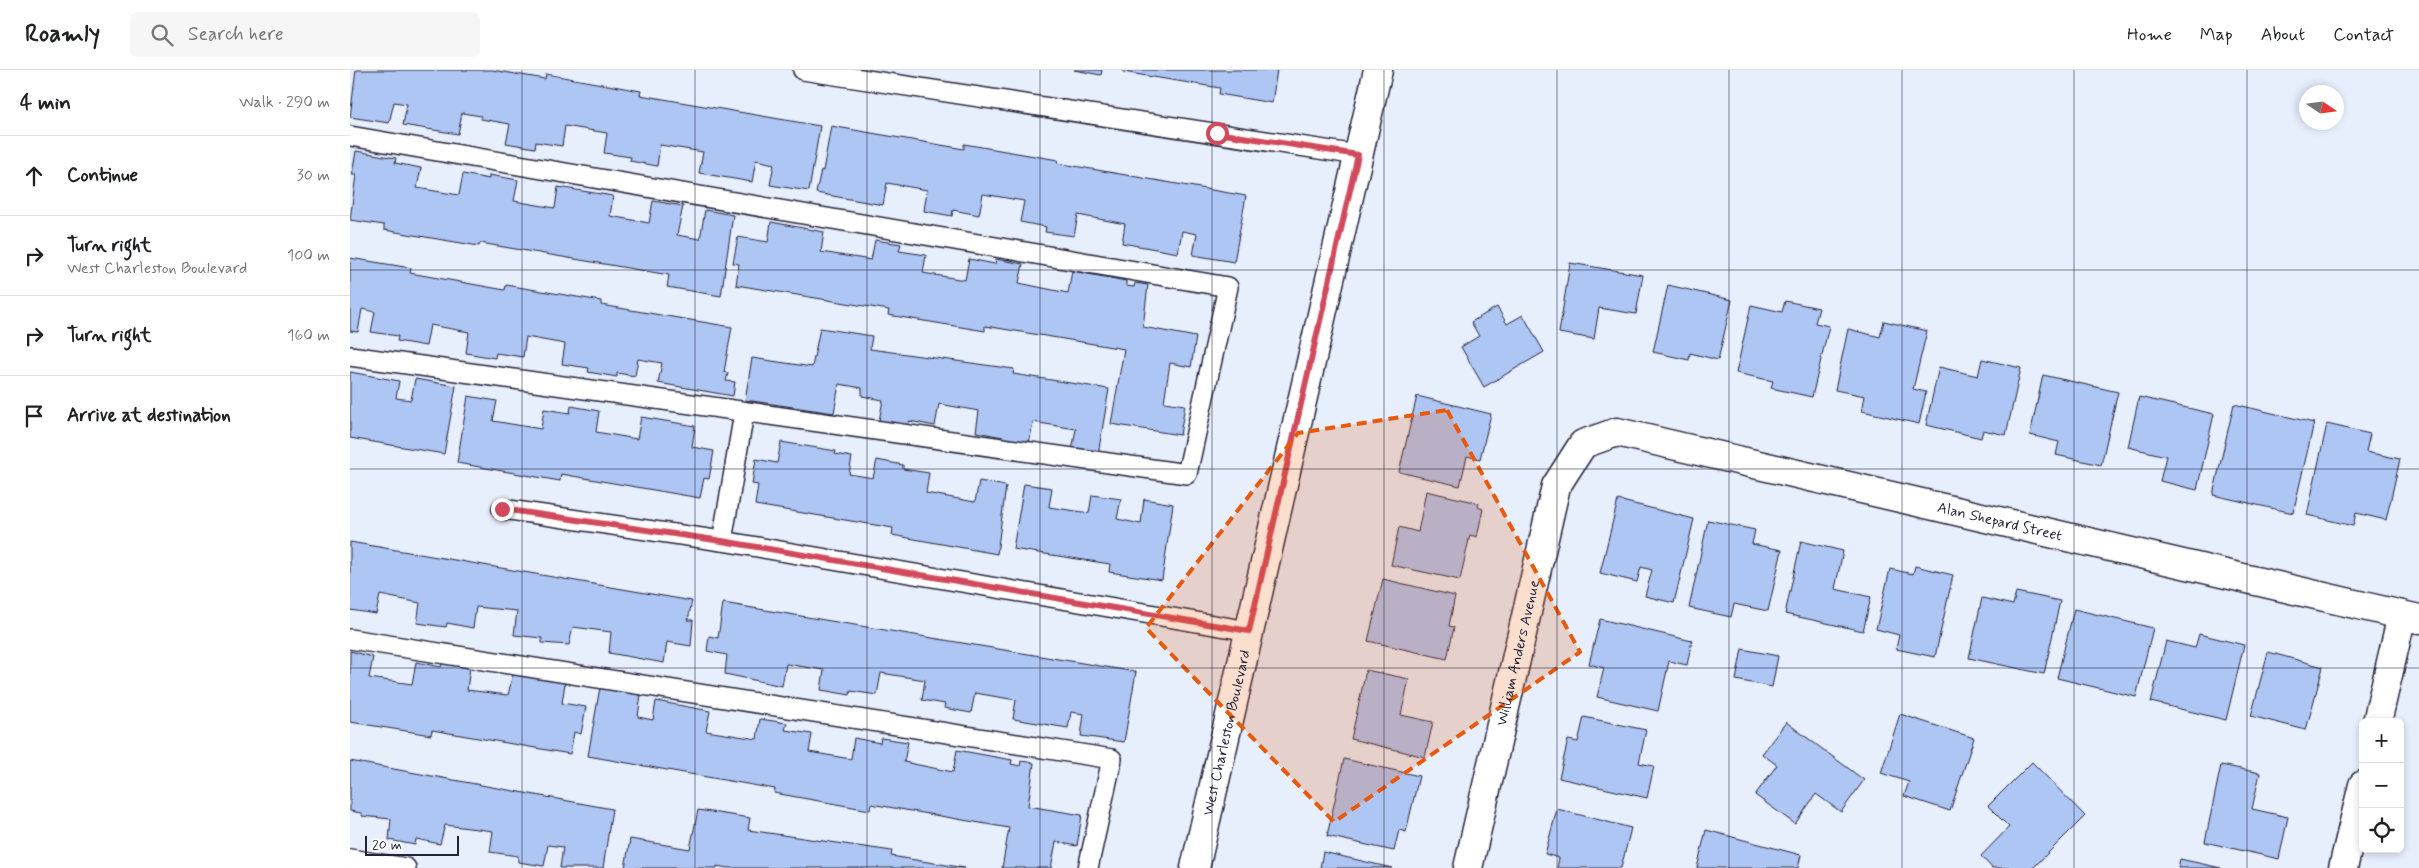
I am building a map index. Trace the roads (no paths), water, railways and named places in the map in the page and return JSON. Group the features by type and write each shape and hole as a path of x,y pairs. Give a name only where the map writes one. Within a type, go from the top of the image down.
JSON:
{"street":[{"name":"West Charleston Boulevard","path":"1195,868 1378,70"},
{"name":"Alan Shepard Street","path":"1583,444 1617,432 2411,617"},
{"name":"William Anders Avenue","path":"1468,868 1556,486 1583,444"},
{"path":"2379,718 2411,617"},
{"path":"2343,868 2359,802"}],"lane":[{"path":"803,70 1358,155"},
{"path":"350,136 1228,287 1187,474 350,356"},
{"path":"722,541 744,413"},
{"path":"502,509 722,541 1249,631"},
{"path":"350,639 1112,759 1088,868"},
{"path":"350,859 406,868"}]}
